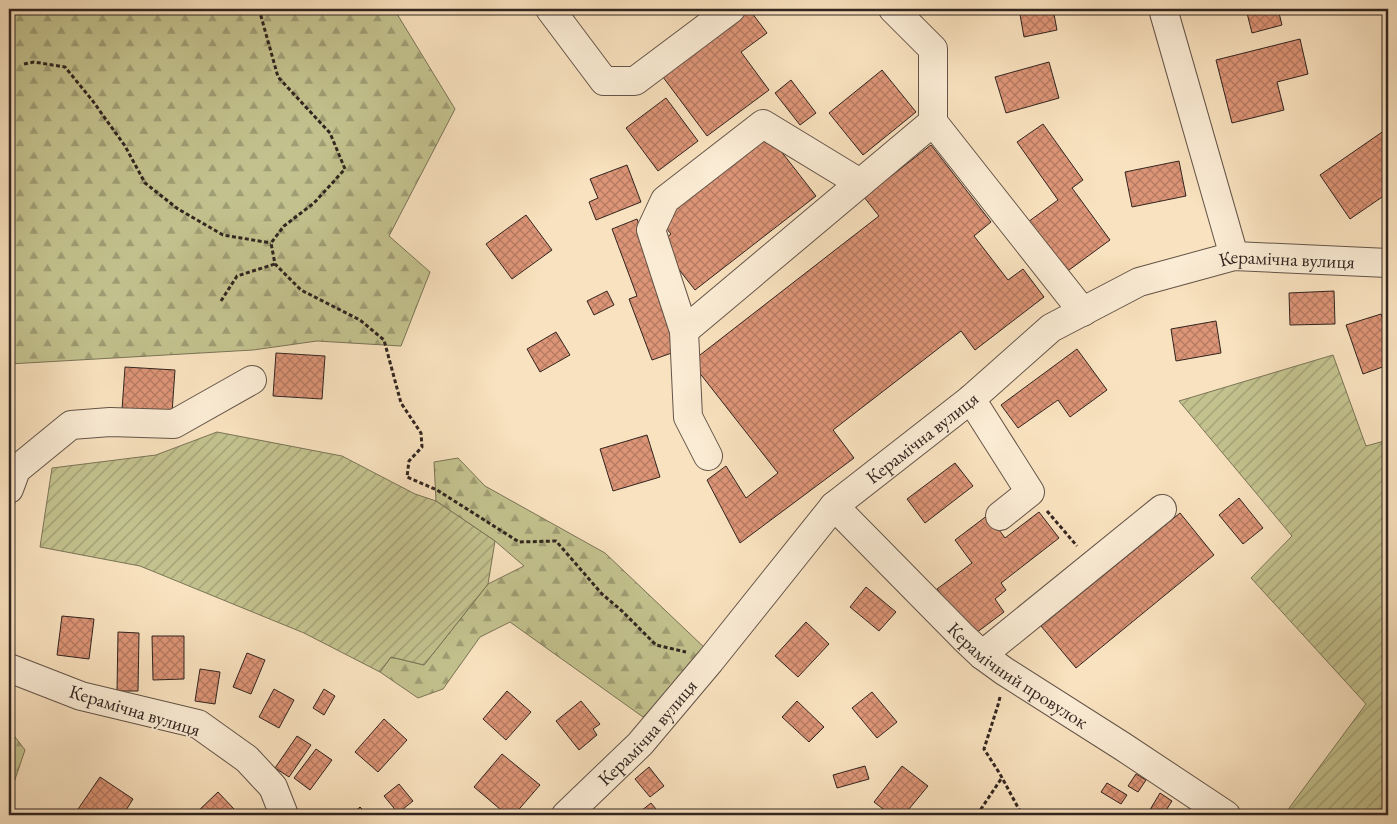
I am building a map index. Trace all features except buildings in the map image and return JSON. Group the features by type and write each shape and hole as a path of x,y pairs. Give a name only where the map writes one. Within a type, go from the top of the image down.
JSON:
{"street":[{"path":"550,9 604,81 635,81 732,9"},
{"path":"893,9 933,49 933,122 1083,312"},
{"path":"1163,9 1234,256"},
{"path":"684,331 933,122"},
{"path":"708,456 688,416 684,331 651,230 665,200 762,124 860,183"},
{"name":"Керамічна вулиця","path":"566,815 640,744 710,661 834,506 971,399 1051,328 1139,282 1234,256 1388,262"},
{"path":"9,489 16,470 71,425 110,422 174,424 252,380"},
{"path":"971,399 1030,492 1000,516"},
{"name":"Керамічний провулок","path":"834,506 982,655 1004,672 1122,746 1226,815"},
{"path":"982,655 1162,510"},
{"name":"Керамічна вулиця","path":"9,668 81,696 198,724 247,759 273,788 284,815"}],"path":[{"path":"259,9 278,77 330,133 345,169 314,203 284,226 271,243 275,264 301,290 360,320 384,340 401,403 421,433 422,447 409,461 408,477 436,490 519,542 556,542 602,594 656,645 682,650 710,661"},
{"path":"24,64 34,62 65,67 92,100 125,146 145,183 178,210 223,235 271,243"},
{"path":"221,302 237,276 275,264"},
{"path":"1030,492 1094,566"},
{"path":"1004,672 998,705 984,749 1022,815"},
{"path":"977,815 1001,779"}],"green space":[{"path":"9,9 394,9 455,109 389,236 430,272 401,346 317,341 253,350 9,364"},
{"path":"1333,355 1366,446 1388,440 1388,815 1284,815 1366,704 1251,578 1292,536 1179,401"},
{"path":"217,432 342,456 415,494 436,501 495,541 488,584 424,665 391,657 380,672 304,633 140,566 40,547 52,468 156,455"},
{"path":"458,458 485,486 605,553 708,651 643,717 510,622 480,637 443,689 418,698 380,672 391,657 424,665 488,584 524,566 495,541 436,501 434,462"},
{"path":"9,491 16,496 9,537"},
{"path":"9,729 25,750 9,797"}]}
